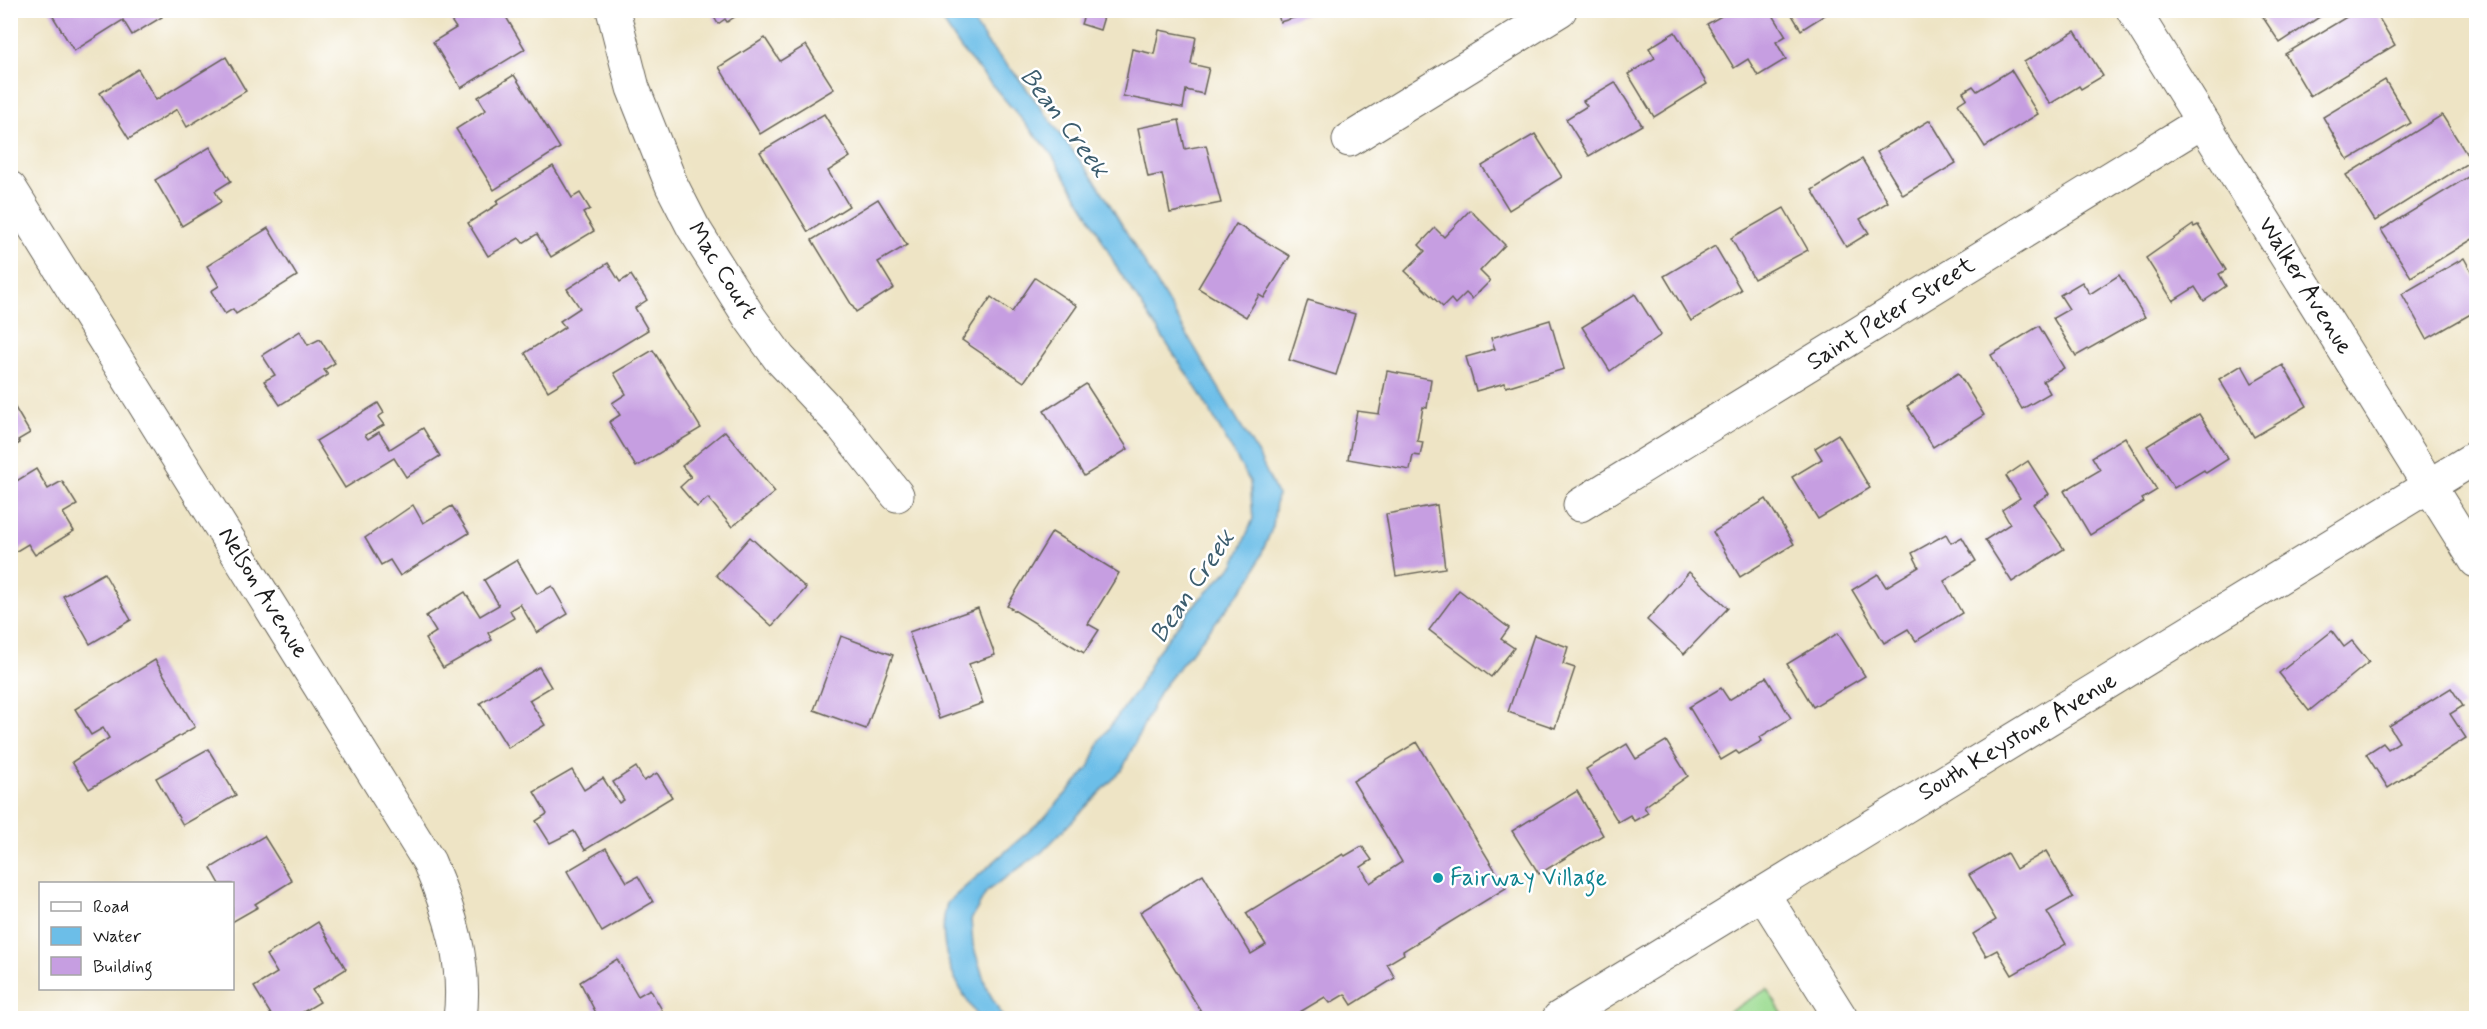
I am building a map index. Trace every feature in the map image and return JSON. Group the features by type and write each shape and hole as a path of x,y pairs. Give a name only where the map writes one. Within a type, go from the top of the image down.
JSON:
{"street":[{"name":"Mac Court","path":"613,10 633,88 672,186 693,227 750,318 779,357 841,424 897,495"},
{"path":"1349,140 1560,10"},
{"name":"Walker Avenue","path":"2133,10 2476,561"},
{"name":"Saint Peter Street","path":"1580,506 2202,122"},
{"name":"Nelson Avenue","path":"10,188 429,861 453,924 460,968 460,1018"},
{"name":"South Keystone Avenue","path":"1559,1018 2476,457"},
{"path":"1763,894 1841,1018"}],"green space":[{"path":"1767,989 1785,1018 1719,1018"}],"water":[{"name":"Bean Creek","path":"936,11 966,11 988,44 1018,77 1099,186 1259,456 1277,494 1273,526 1252,577 1160,691 1122,770 1042,852 987,891 971,920 973,945 987,989 1004,1018 979,1018 955,978 945,949 943,934 947,903 1045,817 1089,768 1100,740 1137,690 1155,655 1192,607 1234,564 1253,519 1250,482 1200,394 1117,268 1089,215 1050,152 961,49"}],"building":[{"path":"49,10 158,10 162,17 132,35 123,20 74,51"},
{"path":"444,10 502,10 525,49 461,88 433,42 456,28"},
{"path":"710,10 745,10 727,22 725,19 718,24"},
{"path":"1086,10 1106,10 1100,30 1081,24"},
{"path":"1277,10 1317,10 1317,11 1280,22"},
{"path":"1732,10 1770,10 1786,36 1776,42 1786,59 1758,76 1748,59 1734,68 1707,24"},
{"path":"1789,10 1833,10 1801,30"},
{"path":"2258,10 2317,10 2321,16 2280,43"},
{"path":"2358,10 2374,10 2395,45 2310,96 2285,54"},
{"path":"1159,30 1196,37 1191,64 1209,68 1203,94 1186,90 1183,108 1123,96 1132,49 1154,54"},
{"path":"2075,31 2103,76 2081,89 2079,86 2050,104 2024,62"},
{"path":"1675,32 1707,84 1654,117 1628,74 1655,58 1649,48"},
{"path":"765,38 780,61 806,45 834,89 760,134 719,67"},
{"path":"226,57 246,91 187,127 177,109 129,139 100,93 138,69 156,100"},
{"path":"2011,70 2038,114 1985,147 1958,104 1967,98 1963,92 1973,86 1977,91"},
{"path":"514,75 560,148 494,190 456,129 486,110 478,97"},
{"path":"2385,80 2411,123 2348,160 2323,117"},
{"path":"1615,82 1642,125 1589,156 1566,119 1587,106 1583,101"},
{"path":"824,114 850,157 828,171 849,206 808,232 760,152"},
{"path":"2442,115 2471,161 2375,221 2346,175"},
{"path":"1179,120 1185,149 1206,145 1221,203 1170,213 1162,174 1148,177 1138,128"},
{"path":"1930,120 1956,163 1903,195 1877,152"},
{"path":"1535,134 1562,177 1509,210 1482,166"},
{"path":"210,147 231,181 215,191 221,202 182,226 155,180"},
{"path":"1862,159 1888,202 1860,219 1869,233 1846,247 1812,190"},
{"path":"553,166 572,198 580,193 590,209 583,213 594,231 551,257 537,234 523,243 519,238 488,256 468,223 498,204 496,201"},
{"path":"2476,172 2476,237 2411,277 2381,230"},
{"path":"878,199 907,245 878,262 894,288 856,312 812,240"},
{"path":"1784,208 1808,250 1754,279 1731,238"},
{"path":"1470,210 1505,245 1480,271 1490,281 1472,299 1466,293 1455,304 1451,299 1443,307 1405,271 1425,251 1419,245 1435,228 1444,237"},
{"path":"1236,224 1290,256 1264,298 1259,295 1246,317 1198,288"},
{"path":"2193,225 2194,227 2198,225 2226,270 2219,274 2226,286 2204,301 2195,287 2173,301 2146,258"},
{"path":"268,228 297,276 236,314 233,309 225,314 211,291 219,286 207,266"},
{"path":"1715,246 1741,290 1691,321 1664,276"},
{"path":"2464,258 2476,280 2476,311 2427,339 2402,294"},
{"path":"608,263 620,282 631,275 647,300 635,308 648,330 548,391 525,353 565,327 560,321 580,308 567,289"},
{"path":"2119,275 2145,317 2076,356 2053,318 2069,309 2060,295 2082,282 2090,294"},
{"path":"1035,278 1077,306 1024,382 962,340 991,297 1012,312"},
{"path":"1635,294 1661,335 1610,371 1582,327"},
{"path":"1308,300 1355,314 1336,375 1289,360"},
{"path":"1550,320 1564,369 1506,387 1505,383 1476,391 1466,357 1495,349 1491,338"},
{"path":"2039,326 2064,368 2043,381 2050,393 2022,409 1991,355"},
{"path":"300,331 308,345 320,339 335,363 324,370 328,375 280,405 264,381 275,375 262,355"},
{"path":"653,350 701,428 636,467 609,422 620,415 612,403 626,394 614,373"},
{"path":"2242,365 2252,383 2283,365 2307,406 2254,437 2219,379"},
{"path":"1387,371 1431,379 1427,408 1423,407 1417,441 1423,442 1420,456 1413,455 1410,470 1348,459 1357,411 1379,414"},
{"path":"1958,373 1984,415 1933,447 1907,406"},
{"path":"1086,384 1128,449 1084,476 1044,411"},
{"path":"378,403 384,413 378,417 384,425 365,435 368,439 379,432 390,449 423,428 440,456 406,477 394,458 345,488 316,441"},
{"path":"14,406 30,433 18,440 20,443 10,449 10,408"},
{"path":"2199,414 2228,459 2206,473 2204,470 2174,488 2147,446"},
{"path":"725,431 775,492 732,527 708,498 697,507 680,487 691,477 682,466"},
{"path":"1838,434 1870,488 1818,519 1792,477 1822,459 1815,448"},
{"path":"2125,437 2157,490 2142,499 2144,502 2090,535 2064,491 2100,470 2092,457"},
{"path":"2028,461 2049,494 2033,504 2064,549 2012,582 1985,540 2010,524 2002,510 2020,498 2006,476"},
{"path":"36,469 48,489 62,481 77,505 63,513 74,531 35,555 28,544 10,555 10,485"},
{"path":"1766,499 1794,544 1740,577 1713,532"},
{"path":"413,505 423,523 452,506 469,533 400,576 390,560 381,565 365,538"},
{"path":"1437,505 1445,568 1396,576 1386,514"},
{"path":"1052,532 1119,573 1088,624 1099,630 1084,653 1007,606"},
{"path":"1946,534 1951,543 1962,537 1976,561 1944,581 1962,613 1916,641 1908,629 1884,643 1852,590 1878,574 1886,587 1919,567 1912,553"},
{"path":"750,537 806,588 772,626 716,575"},
{"path":"517,560 537,594 552,586 568,614 537,633 520,604 510,610 514,618 488,633 492,640 443,668 425,639 436,632 426,616 465,592 480,616 499,605 484,580"},
{"path":"1689,572 1728,608 1684,654 1647,620"},
{"path":"104,573 131,620 90,644 63,596"},
{"path":"1459,590 1509,628 1501,639 1514,648 1491,677 1429,630"},
{"path":"978,608 995,655 969,664 983,703 939,719 909,632"},
{"path":"2332,631 2344,647 2352,641 2369,662 2309,711 2279,673"},
{"path":"1838,633 1865,676 1813,707 1787,664"},
{"path":"1534,635 1568,647 1563,664 1575,668 1555,728 1508,712"},
{"path":"841,636 893,655 866,729 814,710"},
{"path":"155,660 195,727 89,789 72,762 109,738 103,728 91,735 75,709"},
{"path":"539,667 551,687 529,700 545,725 508,748 480,703"},
{"path":"1766,677 1791,718 1760,737 1762,741 1739,754 1736,751 1721,760 1689,707 1721,688 1729,700"},
{"path":"2451,688 2463,706 2450,714 2466,738 2388,788 2366,754 2383,743 2388,749 2399,742 2389,726"},
{"path":"1666,741 1688,776 1644,807 1648,813 1634,821 1630,815 1618,822 1586,769 1627,744 1636,759"},
{"name":"Fairway Village","path":"1417,742 1506,888 1403,951 1404,954 1387,964 1395,978 1352,1005 1345,994 1330,1003 1325,997 1290,1018 1205,1018 1140,912 1203,874 1251,954 1266,945 1246,913 1343,854 1345,856 1362,846 1372,860 1361,867 1370,883 1402,862 1353,781"},
{"path":"208,749 236,795 183,825 156,778"},
{"path":"636,767 644,781 657,773 672,797 585,850 574,831 550,843 536,821 547,814 534,792 572,770 584,790 603,778 619,803 624,800 613,782"},
{"path":"1577,791 1603,835 1539,874 1512,831"},
{"path":"264,836 292,881 255,904 258,907 234,921 234,882 219,882 211,868"},
{"path":"606,848 627,882 638,876 653,902 602,932 567,871"},
{"path":"2046,851 2073,897 2047,912 2066,944 2012,975 1997,950 1986,956 1973,934 1996,920 1969,875 2007,853 2016,869"},
{"path":"318,922 346,969 312,990 320,1002 293,1018 273,1018 254,987 277,973 266,955"},
{"path":"617,959 638,996 650,989 662,1010 648,1018 591,1018 597,1015 580,982"},
{"path":"10,1002 21,1018 10,1018"}],"place":[{"name":"Fairway Village","path":"1438,878"}]}
